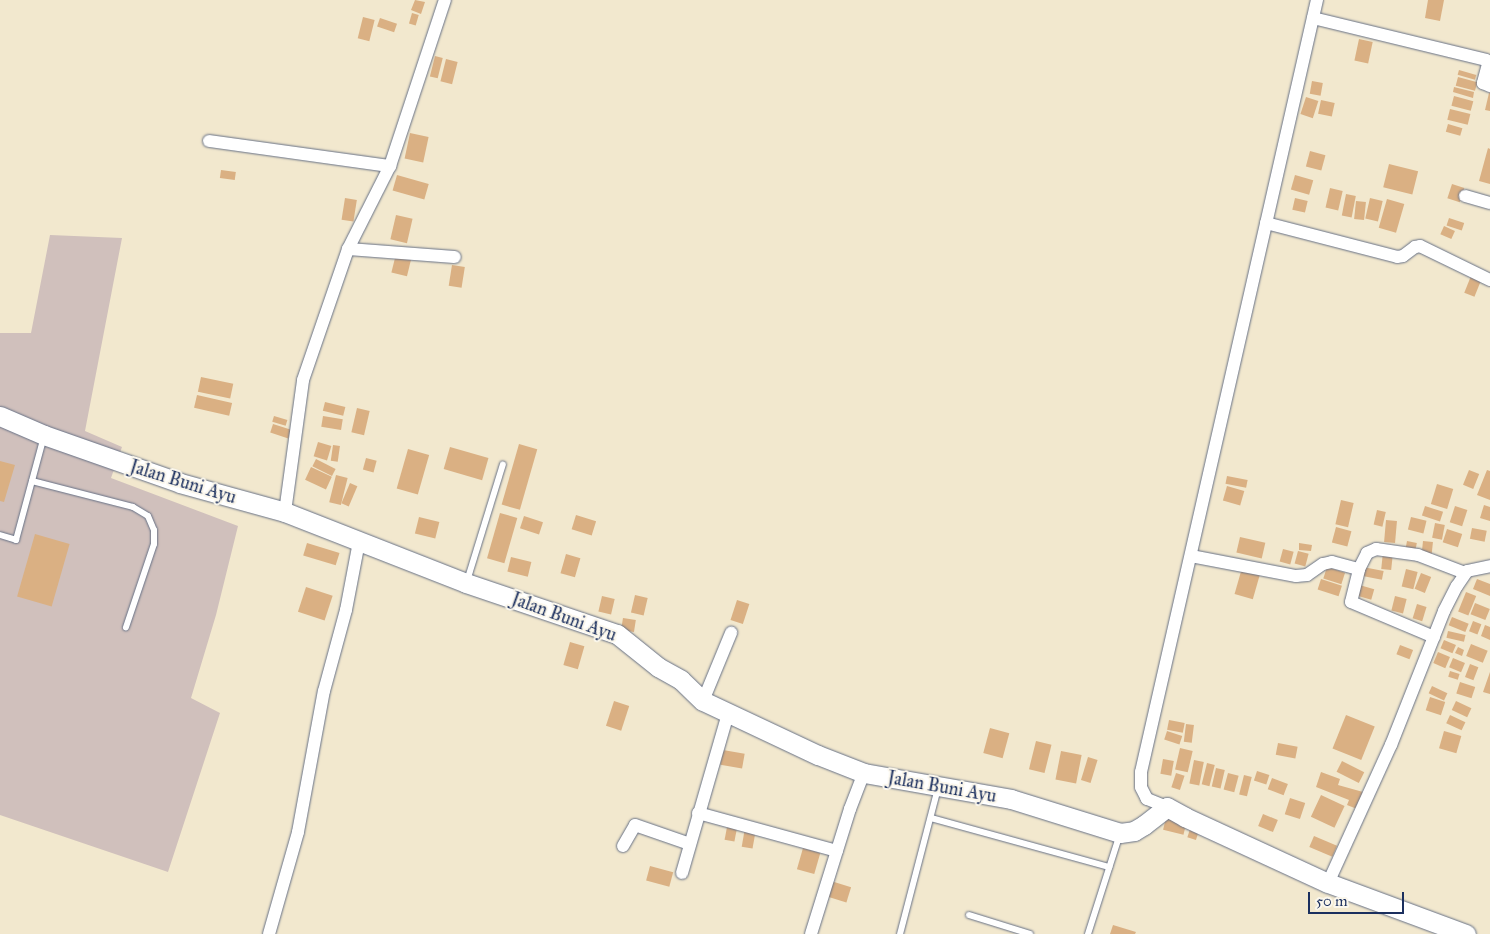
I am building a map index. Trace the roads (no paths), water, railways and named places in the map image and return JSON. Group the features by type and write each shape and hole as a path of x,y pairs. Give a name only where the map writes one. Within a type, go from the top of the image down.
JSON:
{"main road":[{"name":"Jalan Buni Ayu","path":"0,416 44,435 180,484 285,512 466,583 617,634 658,667 681,680 703,701 818,756 864,773 1011,799 1120,833"},
{"path":"1120,833 1134,831 1164,810 1185,817 1328,883 1466,934"}],"street":[{"path":"285,512 303,380 348,249 390,166 445,0"},
{"path":"1164,810 1147,799 1141,786 1142,772 1317,0"},
{"path":"1313,18 1486,60 1488,64 1483,82 1490,86"},
{"path":"209,141 390,166"},
{"path":"1465,196 1490,203"},
{"path":"1266,223 1397,257 1403,256 1414,247 1420,246 1490,280"},
{"path":"348,249 455,257"},
{"path":"269,934 298,832 324,691 346,610 359,542"},
{"path":"1434,637 1351,602 1360,569 1367,553 1376,549 1418,555 1465,573 1490,566"},
{"path":"1190,556 1296,576 1307,575 1324,564 1332,562 1360,569"},
{"path":"1328,883 1391,745 1434,637 1465,573"},
{"path":"703,701 730,633"},
{"path":"682,873 728,714"},
{"path":"811,934 864,773"},
{"path":"698,813 837,851"},
{"path":"623,846 635,825 690,844"}],"lane":[{"path":"0,535 16,540 44,435"},
{"path":"466,583 503,464"},
{"path":"32,481 133,507 148,516 154,530 154,544 126,626"},
{"path":"900,934 938,786"},
{"path":"930,818 1109,867"},
{"path":"1088,934 1120,833"},
{"path":"969,916 1030,934"}]}
